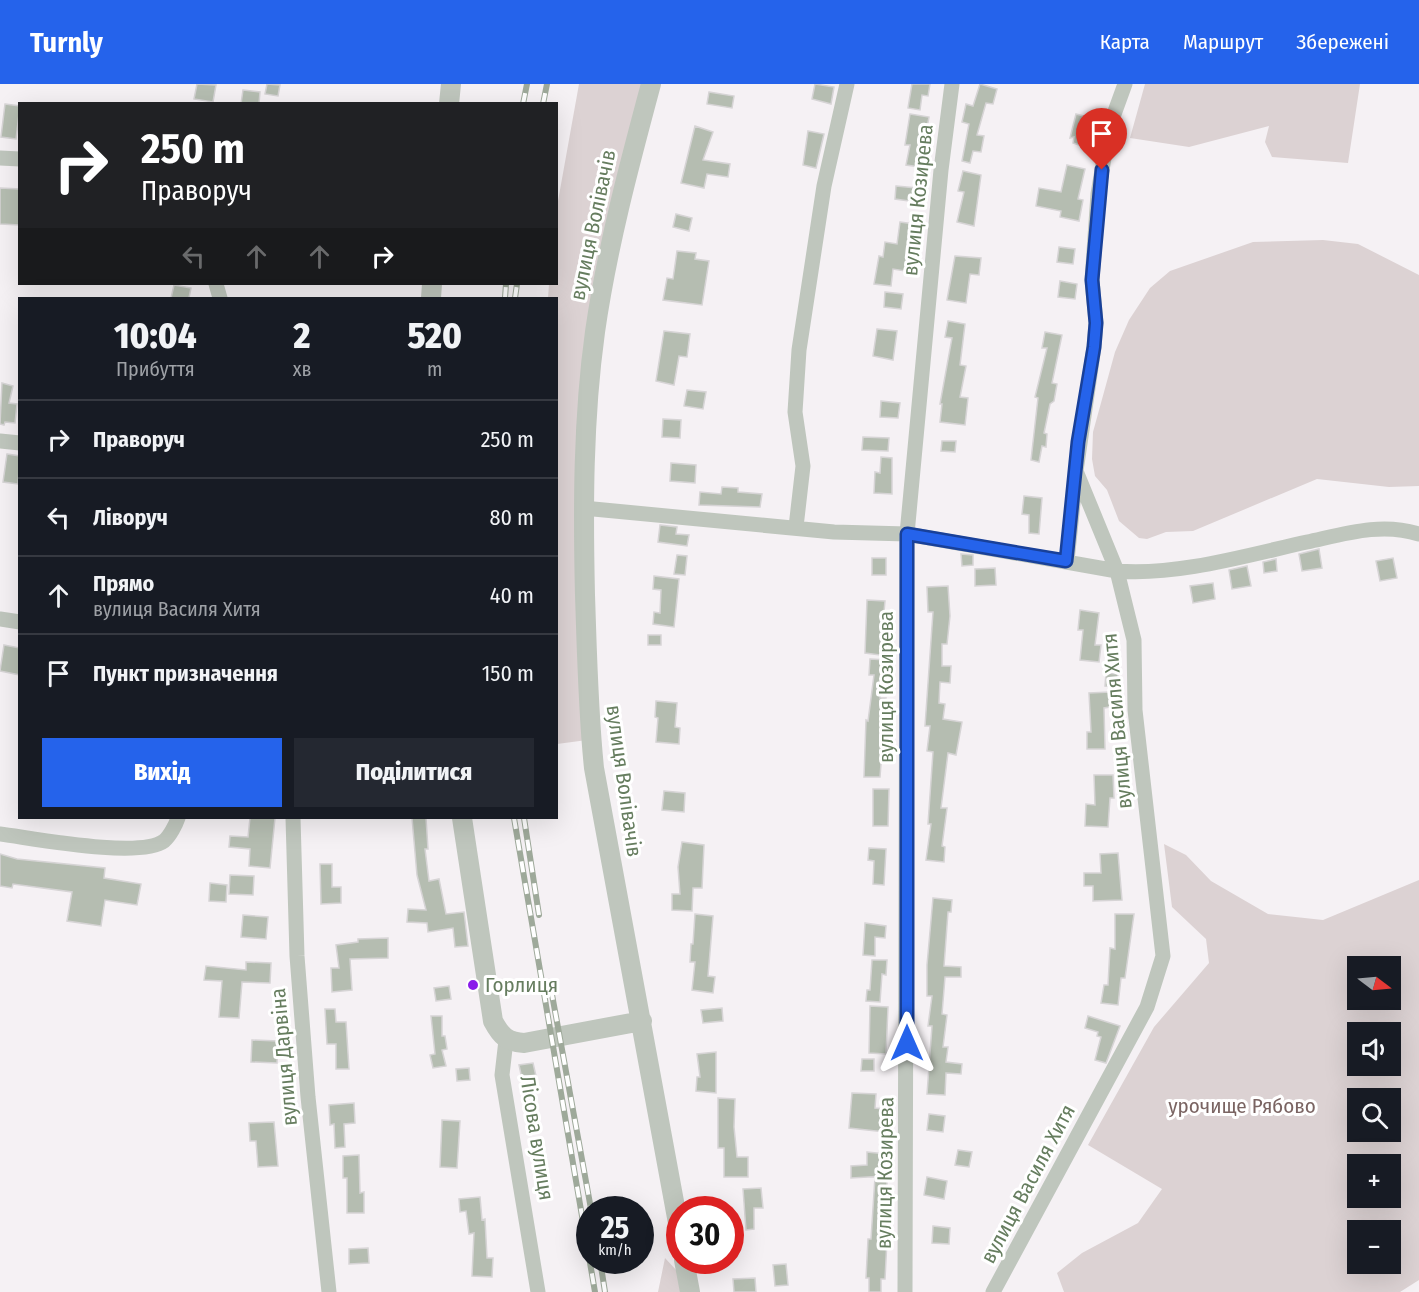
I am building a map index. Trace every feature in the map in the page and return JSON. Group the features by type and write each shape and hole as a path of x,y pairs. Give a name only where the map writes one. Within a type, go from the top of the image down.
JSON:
{"street":[{"path":"449,102 451,84"},
{"name":"вулиця Волівачів","path":"651,84 608,258 595,333 588,396 583,508 588,709 594,768 673,1196"},
{"path":"796,527 803,466 795,412 799,350 824,186 847,84"},
{"name":"вулиця Козирева","path":"905,1292 907,534 939,193 952,84"},
{"path":"1066,561 1094,347 1096,323 1092,280 1098,194 1109,128 1125,84"},
{"path":"0,158 18,159"},
{"path":"0,441 18,443"},
{"name":"вулиця Василя Хитя","path":"993,1292 1147,1007 1163,956 1135,710 1134,640 1117,571 1076,471"},
{"path":"583,508 834,532 907,534 1117,571 1141,573 1195,565 1366,530 1398,528 1419,534"},
{"path":"0,619 18,622"},
{"path":"0,834 99,847 150,847 165,840 177,819"},
{"name":"вулиця Дарвіна","path":"293,819 300,991 308,1097 329,1292"},
{"path":"462,819 493,1021 506,1040 542,1041 642,1021"},
{"name":"Лісова вулиця","path":"506,1040 502,1075 538,1292"},
{"path":"687,1274 690,1292"}],"green space":[{"path":"579,84 645,84 587,373 587,740 558,744 558,297 548,297 549,285 558,285 558,201"},
{"path":"1145,84 1360,84 1348,163 1272,157 1265,142 1269,126 1189,147 1130,138"},
{"path":"1323,240 1358,244 1419,275 1419,486 1389,487 1317,479 1193,531 1166,532 1147,539 1139,538 1119,521 1107,490 1095,476 1092,459 1093,432 1115,352 1129,320 1150,288 1170,271 1253,242"},
{"name":"урочище Рябово","path":"1164,844 1186,855 1211,881 1268,914 1323,920 1419,880 1419,1280 1400,1292 1064,1292 1057,1273 1082,1253 1138,1223 1162,1189 1088,1145 1154,1027 1209,963 1206,939 1172,907"},
{"path":"665,1258 666,1274 678,1274 681,1292 658,1292"}],"building":[{"path":"197,84 216,85 213,102 194,99"},
{"path":"267,84 280,85 278,96 265,94"},
{"path":"815,84 834,87 831,104 812,99"},
{"path":"912,84 930,84 928,96 922,95 920,110 908,108"},
{"path":"980,84 997,89 993,104 986,103 977,135 984,136 981,152 973,151 970,163 962,161 969,124 962,122 966,104 973,106"},
{"path":"243,90 260,92 259,102 241,102"},
{"path":"709,92 734,96 732,108 707,104"},
{"path":"5,104 18,106 16,139 1,137"},
{"path":"910,114 929,117 920,167 906,165 910,145 905,145"},
{"path":"1076,114 1092,118 1085,147 1073,143 1074,137 1070,138"},
{"path":"695,126 713,132 703,160 730,164 728,177 707,174 704,188 681,183"},
{"path":"808,131 824,134 816,168 803,165"},
{"path":"1067,165 1085,169 1078,199 1083,200 1079,221 1060,217 1061,211 1036,206 1039,188 1061,192"},
{"path":"963,171 981,175 974,226 957,222 964,192 958,191"},
{"path":"896,186 917,188 916,202 895,199"},
{"path":"0,188 18,189 18,225 0,224"},
{"path":"676,214 692,218 689,231 673,227"},
{"path":"900,222 914,224 905,271 893,269 891,286 874,284 879,256 883,257 885,242 897,244"},
{"path":"1059,247 1075,249 1073,264 1057,262"},
{"path":"677,251 696,253 695,259 709,261 702,305 663,300 667,278 673,279"},
{"path":"955,256 981,258 979,275 970,274 966,303 947,300"},
{"path":"1060,281 1077,284 1075,299 1058,297"},
{"path":"174,285 191,288 189,297 171,297"},
{"path":"885,292 903,294 901,309 884,307"},
{"path":"948,321 965,324 960,365 966,366 960,397 968,398 965,425 940,422 942,404 940,404 952,338 945,337"},
{"path":"877,329 897,331 893,360 873,356"},
{"path":"664,331 690,334 687,357 679,356 674,385 656,381"},
{"path":"1045,332 1062,335 1052,383 1057,384 1054,401 1050,404 1044,433 1047,434 1046,447 1042,446 1039,462 1031,460 1038,398 1035,397 1047,348 1042,348"},
{"path":"2,383 13,386 9,403 17,404 15,423 0,424"},
{"path":"687,390 706,392 703,409 684,406"},
{"path":"881,401 900,403 898,418 880,417"},
{"path":"663,419 681,420 680,438 662,437"},
{"path":"863,437 889,438 888,451 862,450"},
{"path":"942,441 956,441 955,452 941,451"},
{"path":"7,454 18,456 18,484 3,482"},
{"path":"881,457 892,458 892,494 874,493 875,472 880,473"},
{"path":"671,463 696,465 695,483 670,481"},
{"path":"722,487 738,488 738,492 762,494 760,507 699,505 700,492 721,494"},
{"path":"1024,496 1042,498 1039,534 1029,533 1029,515 1022,514"},
{"path":"660,525 677,527 676,534 689,535 687,546 658,542"},
{"path":"1319,549 1322,568 1302,571 1299,554"},
{"path":"961,554 973,555 973,565 962,566"},
{"path":"677,555 687,556 685,575 674,574"},
{"path":"872,558 886,558 886,575 872,575"},
{"path":"1393,558 1397,578 1380,581 1376,561"},
{"path":"1276,559 1277,571 1264,573 1263,562"},
{"path":"1247,566 1251,586 1232,589 1229,570"},
{"path":"995,568 996,585 975,586 975,569"},
{"path":"654,576 679,579 674,627 653,624 654,612 660,613 661,590 653,589"},
{"path":"1213,583 1215,599 1193,603 1190,586"},
{"path":"948,586 950,616 947,644 942,644 942,666 951,666 950,683 940,682 939,703 945,704 943,719 962,722 956,755 948,753 941,808 947,808 942,846 945,847 944,862 926,860 931,824 928,824 933,752 927,751 930,726 925,726 933,612 928,612 927,587"},
{"path":"867,600 885,601 880,655 865,653"},
{"path":"1080,610 1099,613 1095,645 1101,645 1099,662 1080,660 1083,630 1078,630"},
{"path":"648,635 661,635 661,645 648,645"},
{"path":"4,645 18,648 18,675 0,671"},
{"path":"870,659 887,660 880,698 886,698 880,777 864,777 866,720 868,721 874,675 869,675"},
{"path":"1106,673 1118,674 1117,687 1105,686"},
{"path":"1110,692 1110,707 1104,708 1105,749 1087,749 1087,732 1091,732 1089,693"},
{"path":"656,701 677,703 675,727 680,728 679,744 656,742 658,718 655,717"},
{"path":"1094,775 1113,775 1114,798 1110,798 1108,827 1085,826 1086,804 1095,805"},
{"path":"873,789 889,789 888,826 873,826"},
{"path":"664,791 685,793 684,812 662,810"},
{"path":"250,819 275,819 270,868 249,866 250,849 229,847 230,836 248,837"},
{"path":"412,819 426,819 428,849 425,849 429,881 439,879 446,914 464,912 468,946 455,947 453,928 428,932 427,923 407,922 408,909 426,910 417,875"},
{"path":"682,842 704,845 702,888 693,888 692,911 672,910 672,894 680,894 678,867"},
{"path":"869,848 886,849 884,885 873,884 874,861 868,860"},
{"path":"1118,853 1122,900 1093,901 1093,886 1084,886 1084,873 1101,873 1100,854"},
{"path":"0,854 17,859 105,868 104,878 141,884 137,905 105,900 101,926 67,921 72,892 13,884 12,888 0,886"},
{"path":"320,864 332,864 332,887 341,887 341,903 321,904"},
{"path":"230,875 254,876 253,895 229,894"},
{"path":"210,883 227,885 226,902 209,901"},
{"path":"933,898 952,900 951,912 948,912 944,966 961,967 961,977 945,977 942,1014 947,1015 943,1047 948,1047 946,1062 962,1064 961,1074 946,1073 945,1095 927,1094 932,1026 928,1026 932,996 927,996 927,965"},
{"path":"695,914 713,916 708,976 715,977 713,993 692,990 695,962 690,962"},
{"path":"1115,914 1134,914 1125,978 1121,978 1118,1005 1101,1003 1104,985 1108,985 1110,948 1115,949"},
{"path":"243,915 268,917 266,939 241,937"},
{"path":"865,923 886,926 885,938 875,937 875,956 863,955"},
{"path":"388,938 388,958 350,959 352,990 332,992 331,968 339,968 336,945 358,942 358,939"},
{"path":"872,960 887,960 886,975 882,974 880,1002 866,1001 867,990 870,990"},
{"path":"246,962 271,963 270,983 242,982 239,1018 219,1017 222,981 204,980 206,966 246,970"},
{"path":"449,986 451,999 436,1001 434,988"},
{"path":"870,1006 888,1007 886,1054 869,1053"},
{"path":"722,1008 723,1021 703,1023 701,1010"},
{"path":"325,1009 335,1009 336,1022 346,1022 349,1069 336,1069 336,1044 327,1044"},
{"path":"431,1016 442,1016 442,1036 445,1036 447,1049 442,1050 446,1066 433,1068 430,1055 435,1054"},
{"path":"1088,1016 1120,1026 1106,1063 1095,1060 1101,1037 1097,1036 1098,1032 1085,1028"},
{"path":"252,1040 278,1041 277,1063 251,1062"},
{"path":"716,1052 716,1093 696,1091 697,1077 700,1077 697,1054"},
{"path":"862,1059 874,1059 874,1071 861,1071"},
{"path":"533,1063 536,1076 522,1079 519,1065"},
{"path":"469,1068 470,1080 457,1081 456,1069"},
{"path":"852,1093 876,1094 875,1108 885,1109 885,1132 849,1128"},
{"path":"718,1098 735,1099 734,1127 737,1157 748,1157 748,1177 724,1177 724,1148 718,1148"},
{"path":"354,1103 355,1123 344,1124 345,1147 335,1148 334,1124 330,1125 329,1105"},
{"path":"929,1114 945,1116 943,1132 927,1130"},
{"path":"442,1120 460,1121 457,1168 440,1167"},
{"path":"274,1122 278,1166 258,1167 256,1141 250,1141 249,1123"},
{"path":"958,1150 972,1152 969,1167 955,1165"},
{"path":"867,1152 886,1154 885,1176 851,1178 851,1166 867,1165"},
{"path":"359,1155 360,1193 364,1192 364,1213 347,1213 347,1178 343,1178 343,1156"},
{"path":"875,1177 887,1178 885,1279 881,1279 881,1292 869,1292 869,1278 866,1278 868,1239 871,1239"},
{"path":"927,1177 947,1181 944,1199 924,1195"},
{"path":"761,1188 763,1208 754,1208 754,1229 746,1230 743,1189"},
{"path":"480,1197 482,1220 485,1219 487,1258 493,1258 492,1277 472,1276 474,1233 469,1234 466,1211 460,1212 459,1199"},
{"path":"933,1226 950,1228 949,1244 932,1243"},
{"path":"368,1248 369,1263 349,1264 349,1249"},
{"path":"786,1264 788,1285 775,1286 773,1265"},
{"path":"755,1278 756,1292 734,1292 733,1279"}],"railway":[{"path":"523,102 527,84"},
{"path":"543,102 547,84"},
{"path":"505,297 506,285"},
{"path":"515,297 517,285"},
{"path":"514,819 595,1292"},
{"path":"524,819 539,915"},
{"path":"551,989 589,1196"},
{"path":"602,1274 605,1292"}],"place":[{"name":"Горлиця","path":"473,985"}],"route":[{"path":"907,1043 907,534 1066,561 1078,442 1094,347 1096,323 1092,280 1098,194 1102,170"}]}
